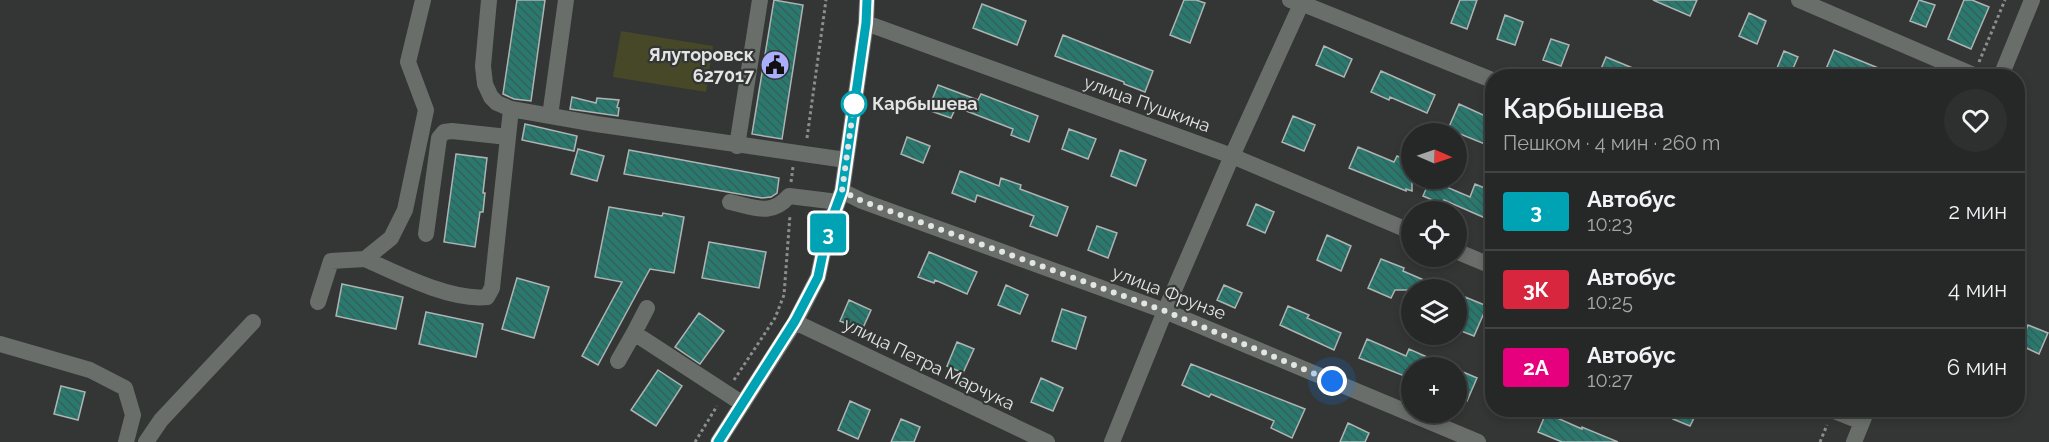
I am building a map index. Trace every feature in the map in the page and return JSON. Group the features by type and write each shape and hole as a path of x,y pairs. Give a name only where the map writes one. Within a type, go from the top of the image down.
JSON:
{"street":[{"path":"365,259 391,238 405,210 426,110 408,62 423,0"},
{"path":"489,0 483,66 485,84 497,104 550,116 737,146 846,160"},
{"path":"550,116 566,0"},
{"path":"737,146 760,0"},
{"path":"718,442 795,321 818,277 828,229 840,197 866,23 867,0"},
{"path":"1799,0 1959,69"},
{"path":"2004,69 2032,0"},
{"path":"1112,442 1165,311 1298,1 1485,77"},
{"name":"улица Пушкина","path":"866,23 1232,156 1401,227"},
{"path":"318,302 331,261 365,259 435,289 479,298 487,297 492,288 511,109"},
{"path":"426,234 439,138 444,132 508,137"},
{"path":"730,202 771,210 789,196"},
{"name":"улица Фрунзе","path":"789,196 840,197 862,201 1165,311 1478,442"},
{"path":"1467,256 1485,263"},
{"path":"618,361 647,308"},
{"name":"улица Петра Марчука","path":"795,321 1047,442"},
{"path":"146,442 161,420 253,322"},
{"path":"634,333 743,404"},
{"path":"0,344 90,370 125,388 133,415 126,442"},
{"path":"1854,442 1864,417"}],"path":[{"path":"695,442 725,392 775,318 784,295 791,223 789,196 795,154 807,137 826,0"},
{"path":"1978,69 2005,0"}],"green space":[{"path":"621,31 713,46 706,92 613,77"}],"building":[{"path":"517,0 545,0 531,101 514,99 503,94"},
{"path":"774,0 803,5 782,139 752,134"},
{"path":"1184,0 1205,3 1190,43 1170,35"},
{"path":"1460,0 1477,0 1467,29 1451,23"},
{"path":"1653,0 1697,0 1690,16"},
{"path":"1919,0 1935,5 1926,27 1910,21"},
{"path":"1964,0 1972,0 1989,7 1971,49 1948,39"},
{"path":"982,4 1026,21 1017,45 973,28"},
{"path":"1749,13 1766,21 1757,44 1739,36"},
{"path":"1505,15 1523,22 1515,45 1497,39"},
{"path":"1063,35 1153,71 1145,92 1055,56"},
{"path":"1551,39 1569,45 1561,66 1543,60"},
{"path":"1324,46 1352,59 1344,77 1316,65"},
{"path":"1834,50 1881,69 1826,69"},
{"path":"1784,51 1798,57 1793,69 1777,68"},
{"path":"1606,57 1635,69 1601,69"},
{"path":"1381,71 1435,95 1427,113 1390,97 1389,100 1371,92"},
{"path":"938,85 978,100 981,94 1038,116 1029,142 1011,135 1013,129 956,107 951,118 928,110"},
{"path":"572,97 596,103 597,98 619,100 618,116 570,109"},
{"path":"1459,104 1485,116 1485,144 1467,137 1467,123 1451,123"},
{"path":"1293,116 1315,125 1304,151 1282,142"},
{"path":"525,124 577,136 574,151 522,140"},
{"path":"1069,129 1096,139 1088,159 1062,149"},
{"path":"907,137 930,146 923,163 901,154"},
{"path":"1358,147 1394,162 1397,156 1401,158 1401,189 1349,168"},
{"path":"578,149 604,156 597,181 571,174"},
{"path":"629,150 779,178 777,193 771,197 762,198 624,174"},
{"path":"1120,150 1146,160 1136,186 1111,176"},
{"path":"456,154 487,158 483,212 480,212 475,247 444,242"},
{"path":"960,171 999,186 1001,178 1021,185 1020,189 1068,207 1057,236 1030,226 1034,216 977,195 975,202 952,193"},
{"path":"1475,184 1485,188 1485,218 1467,210 1467,201 1435,201 1423,196 1426,189 1451,189 1470,197"},
{"path":"1256,204 1274,212 1265,233 1247,225"},
{"path":"609,207 662,216 663,213 684,217 674,273 650,269 598,365 582,356 622,282 595,277"},
{"path":"1097,226 1117,233 1108,258 1088,250"},
{"path":"1327,235 1351,246 1341,271 1317,260"},
{"path":"709,242 766,252 759,288 702,278"},
{"path":"929,252 977,272 967,294 935,280 934,283 918,277"},
{"path":"1381,259 1404,268 1403,271 1422,279 1401,279 1401,290 1395,290 1391,298 1368,288"},
{"path":"517,278 549,287 534,338 502,329"},
{"path":"342,284 403,297 396,329 336,316"},
{"path":"1006,285 1028,295 1020,314 998,305"},
{"path":"1224,285 1242,293 1235,308 1217,300"},
{"path":"1467,298 1485,305 1485,311 1474,336 1467,333"},
{"path":"849,300 871,310 862,330 840,321"},
{"path":"1288,306 1309,315 1307,318 1341,333 1334,350 1280,325"},
{"path":"1062,309 1086,317 1076,349 1052,341"},
{"path":"426,312 483,324 476,357 419,344"},
{"path":"699,313 724,331 700,364 675,347"},
{"path":"2028,325 2048,333 2039,354 2025,347 2025,332"},
{"path":"1367,339 1406,356 1409,349 1427,357 1401,357 1401,375 1359,358"},
{"path":"957,342 974,349 963,373 947,366"},
{"path":"1191,364 1305,409 1292,438 1271,428 1274,421 1211,394 1209,397 1182,385"},
{"path":"658,370 682,386 656,426 631,410"},
{"path":"1467,374 1477,378 1467,401"},
{"path":"1041,378 1063,388 1053,411 1031,402"},
{"path":"61,386 85,392 78,420 54,414"},
{"path":"850,401 870,410 858,439 838,430"},
{"path":"1544,417 1555,417 1618,442 1562,442 1538,432"},
{"path":"1674,417 1694,417 1690,426 1673,419"},
{"path":"901,419 920,427 914,442 891,442"},
{"path":"1348,423 1369,433 1365,442 1340,442"}],"bus line":[{"name":"3","path":"718,442 795,321 818,277 828,229 842,191 866,23 867,0"}],"place":[{"name":"Ялуторовск 627017","path":"775,65"},
{"name":"Карбышева","path":"854,104"}],"route":[{"path":"854,104 842,191 862,201 1165,311 1332,381"}]}
